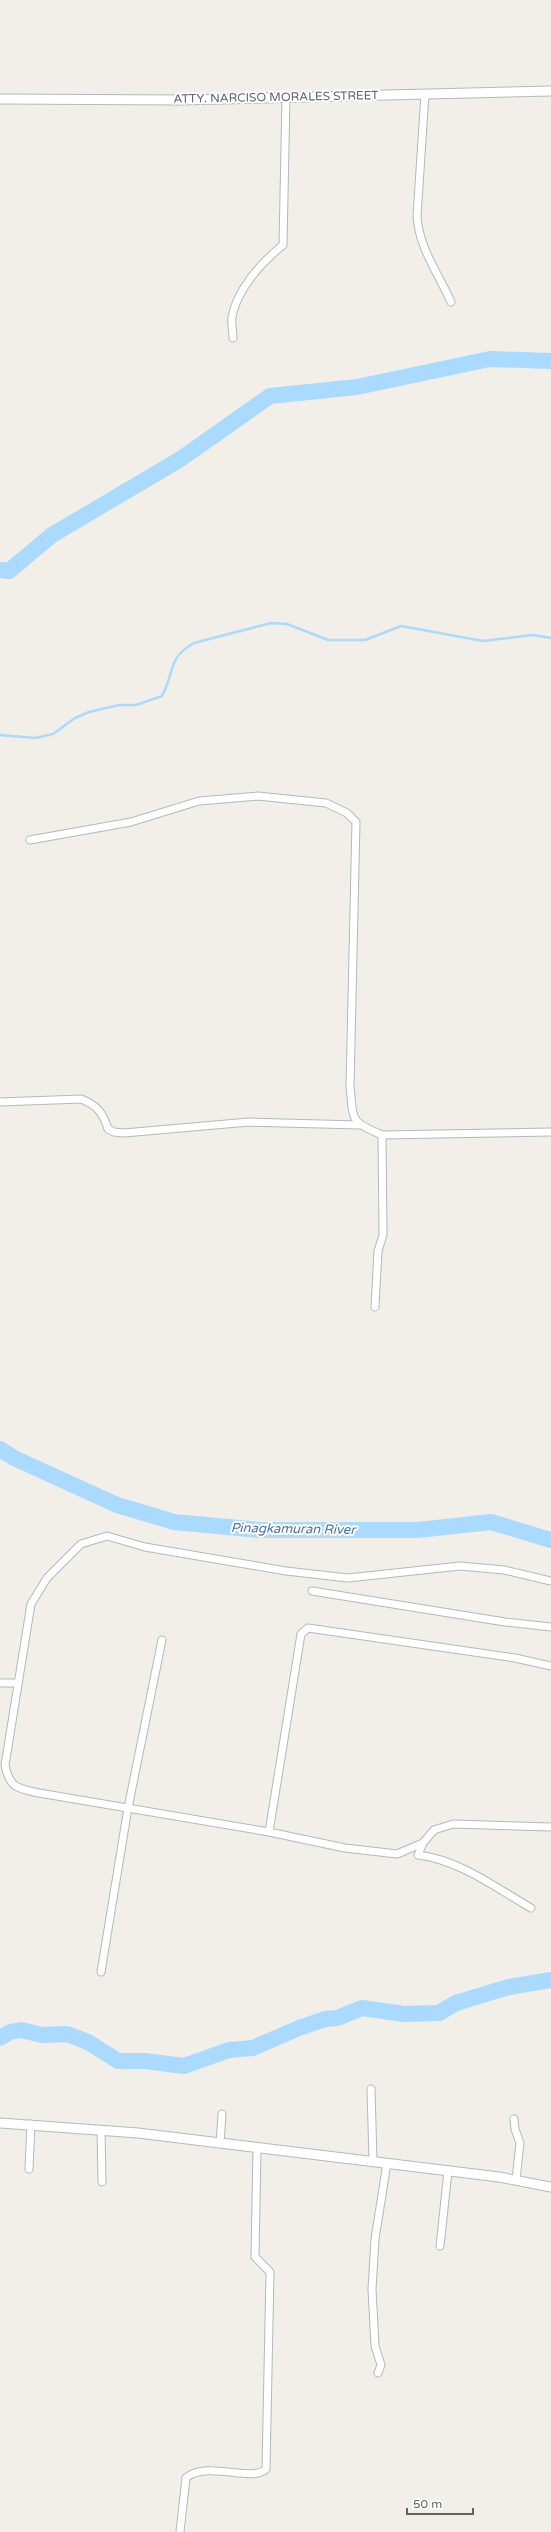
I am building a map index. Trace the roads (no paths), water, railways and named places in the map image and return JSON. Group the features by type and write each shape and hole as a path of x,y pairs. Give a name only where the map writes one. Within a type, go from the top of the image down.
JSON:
{"street":[{"name":"ATTY. NARCISO MORALES STREET","path":"0,99 181,100 551,91"},
{"path":"425,94 417,216 418,230 426,256 437,271 451,302"},
{"path":"233,338 232,317 242,290 270,256 283,245 286,97"},
{"path":"30,840 131,822 199,801 258,796 326,803 347,813 356,822 350,1087 353,1118 359,1125"},
{"path":"0,1102 81,1098 93,1103 103,1114 108,1129 114,1132 124,1133 249,1122 359,1125 382,1135 551,1132"},
{"path":"375,1308 378,1251 383,1235 382,1135"},
{"path":"423,1843 398,1854 346,1848 269,1832 18,1788 7,1778 5,1766 17,1683 31,1604 47,1578 81,1544 107,1536 145,1547 286,1570 348,1578 460,1566 504,1570 551,1581"},
{"path":"312,1591 551,1627"},
{"path":"269,1832 301,1634 308,1628 515,1658 551,1666"},
{"path":"101,1972 128,1808 162,1640"},
{"path":"0,1683 17,1683"},
{"path":"531,1908 459,1867 443,1860 418,1855 423,1843 434,1830 453,1824 551,1827"},
{"path":"371,2089 373,2161"},
{"path":"220,2144 222,2114"},
{"path":"514,2119 515,2130 520,2143 516,2180"},
{"path":"0,2123 101,2130 373,2161 516,2180 551,2187"},
{"path":"29,2169 31,2124"},
{"path":"101,2130 102,2182"},
{"path":"180,2532 186,2478 190,2475 205,2471 258,2474 266,2469 270,2272 255,2256 257,2148"},
{"path":"378,2373 381,2365 375,2346 372,2290 375,2240 387,2163"},
{"path":"440,2246 448,2171"}],"waterway":[{"path":"0,570 9,571 52,535 179,460 270,396 357,387 490,359 551,361"},
{"path":"0,735 35,738 53,734 75,718 89,712 119,705 136,705 162,696 175,660 185,649 194,643 271,623 287,624 328,640 365,640 401,626 483,641 533,635 551,638"},
{"name":"Pinagkamuran River","path":"0,1449 14,1458 117,1505 174,1522 260,1530 418,1530 491,1522 551,1540"},
{"path":"0,2038 10,2032 21,2030 42,2035 67,2034 88,2042 118,2061 145,2061 184,2066 229,2050 253,2048 299,2028 325,2019 337,2018 362,2008 404,2014 439,2013 456,2003 509,1987 551,1980"}]}
